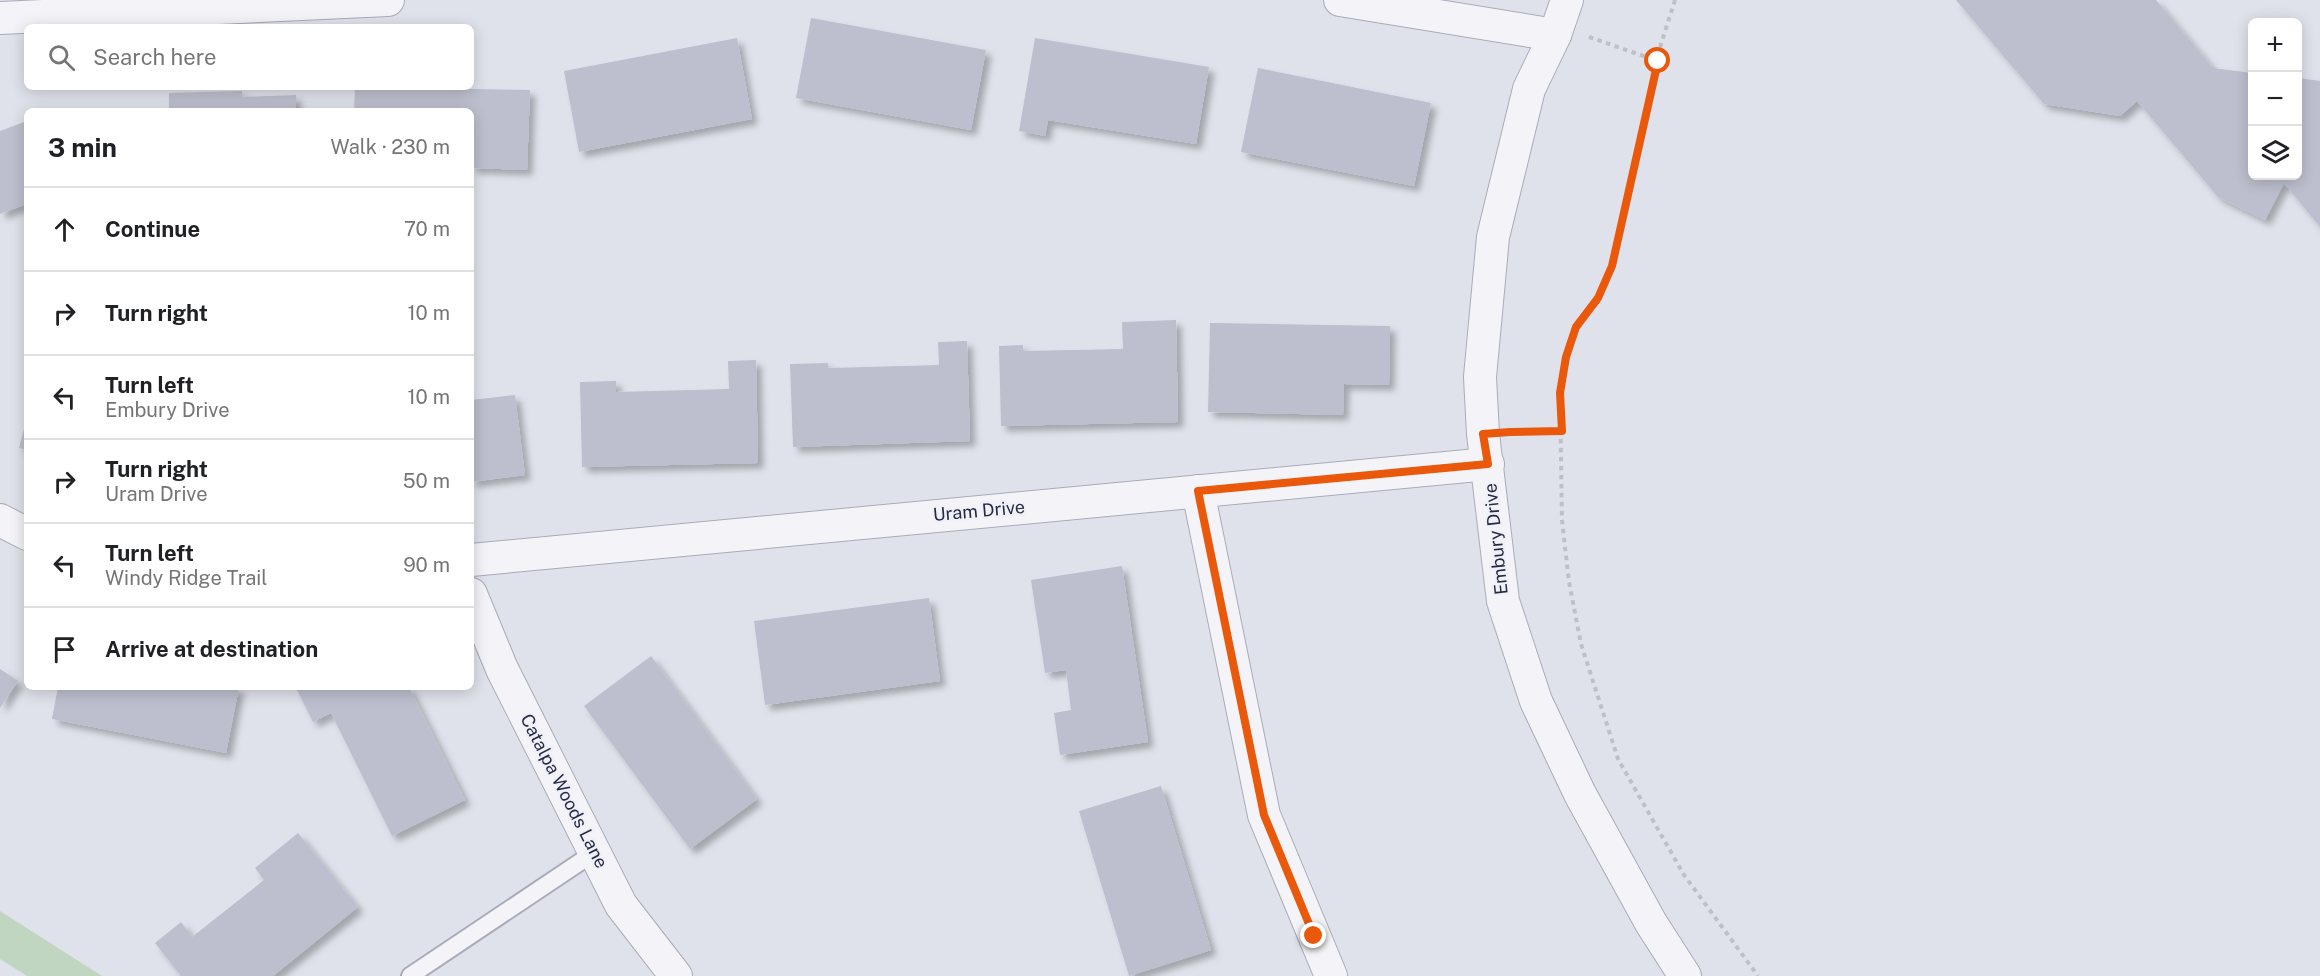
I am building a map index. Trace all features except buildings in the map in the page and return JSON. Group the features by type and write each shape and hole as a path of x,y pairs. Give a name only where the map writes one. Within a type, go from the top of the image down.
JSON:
{"street":[{"path":"0,18 388,0"},
{"path":"1340,0 1555,35"},
{"name":"Embury Drive","path":"1568,0 1555,35 1529,89 1493,237 1480,377 1503,601 1536,701 1580,794 1651,923 1684,976"},
{"name":"Uram Drive","path":"474,560 1198,491 1486,449"},
{"path":"1198,491 1264,815 1331,976"},
{"path":"0,520 24,532"},
{"name":"Catalpa Woods Lane","path":"474,601 502,669 621,904 676,976"}],"lane":[{"path":"410,976 595,852"}],"path":[{"path":"1675,0 1658,61 1612,266 1598,298 1576,327 1566,357 1560,393 1562,520 1569,582 1581,644 1618,759 1684,874 1758,976"},
{"path":"1555,35 1584,35 1658,61"},
{"path":"1486,449 1510,432 1562,431"}],"green space":[{"path":"0,911 102,976 27,976 0,959"}],"route":[{"path":"1314,936 1264,815 1198,491 1488,464 1483,434 1562,431 1560,393 1566,357 1576,327 1598,298 1612,266 1658,61"}]}
